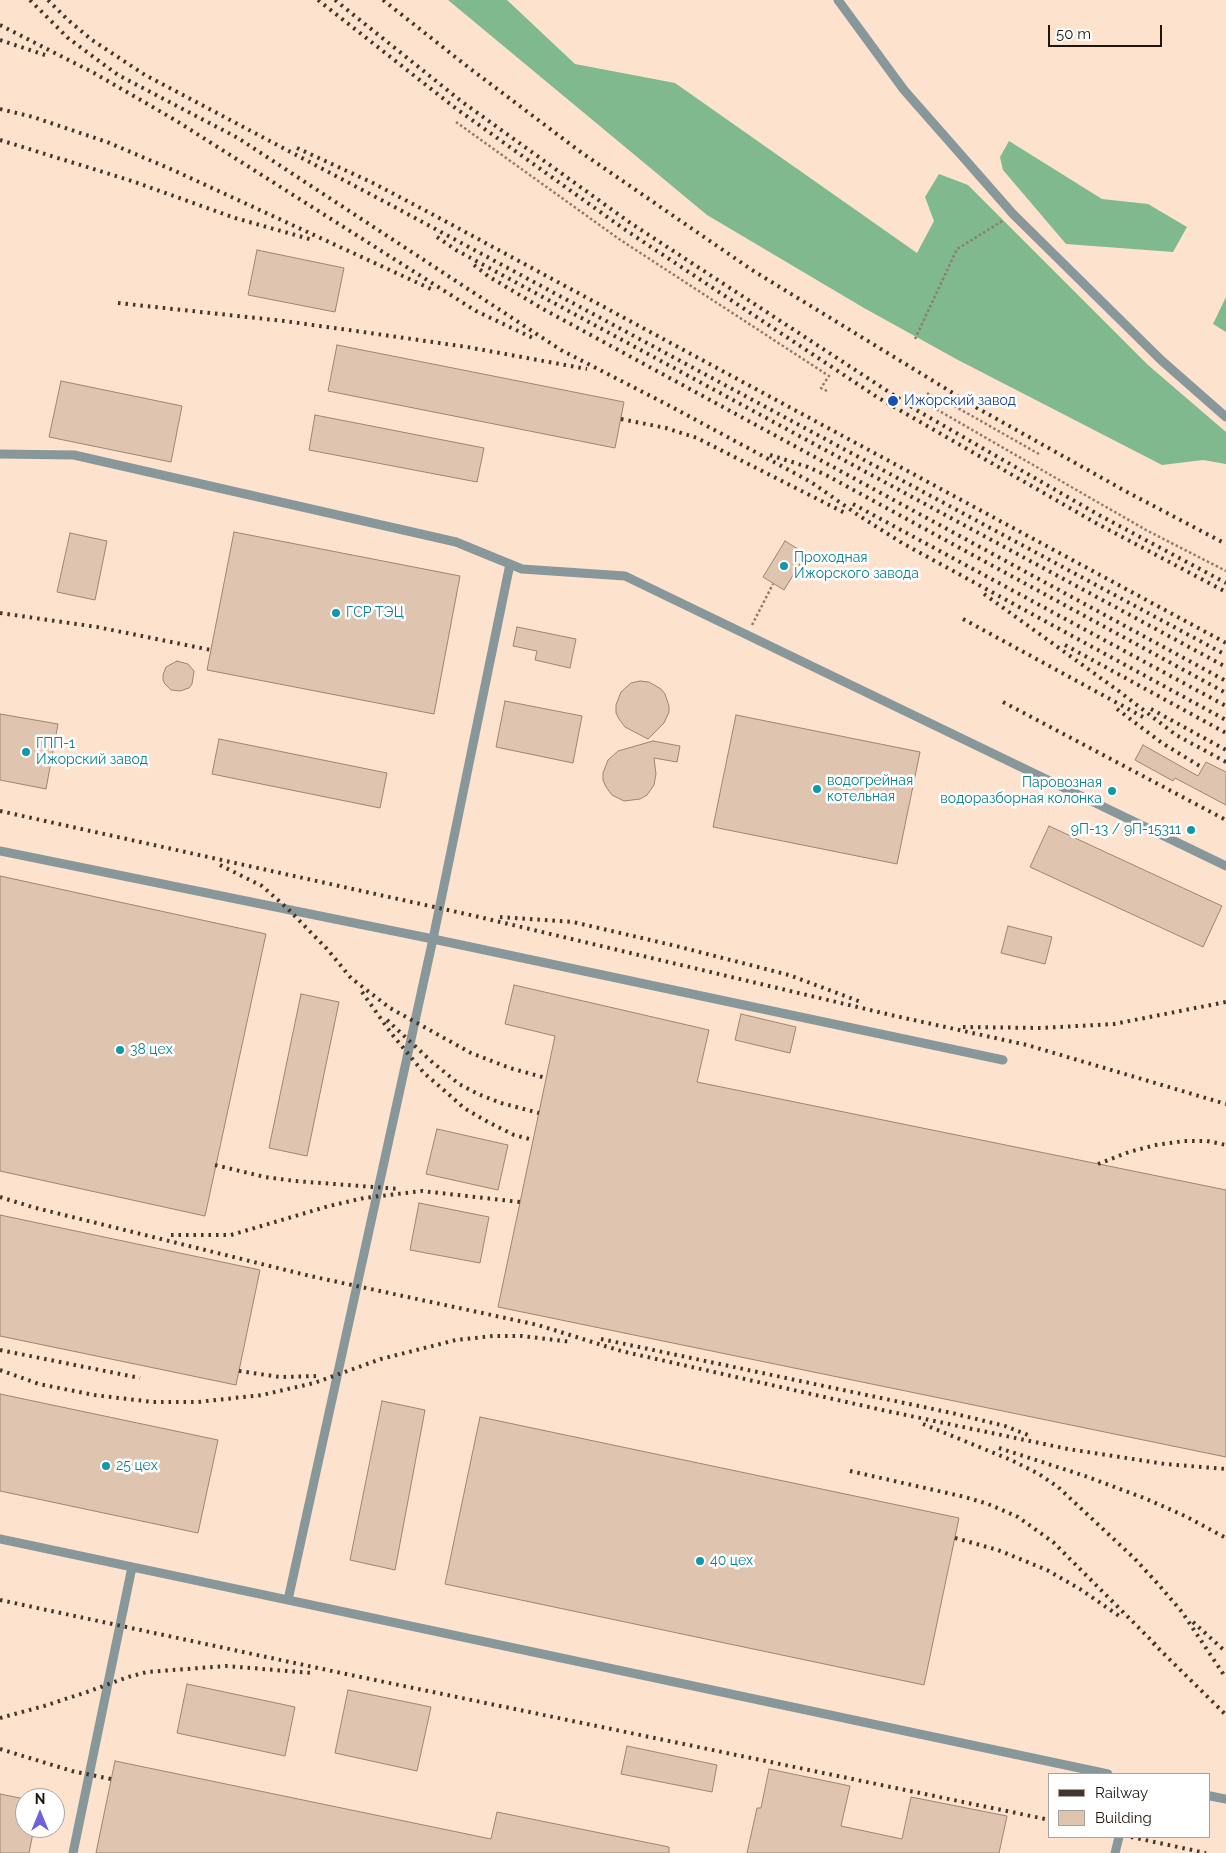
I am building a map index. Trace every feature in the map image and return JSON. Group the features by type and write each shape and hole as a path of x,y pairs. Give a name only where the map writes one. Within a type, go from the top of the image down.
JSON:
{"lane":[{"path":"838,0 904,90 1013,214 1161,360 1226,417"},
{"path":"0,454 74,455 456,542 522,569 625,576 1226,866"},
{"path":"288,1600 433,939 510,564"},
{"path":"0,851 433,939 1003,1060"},
{"path":"0,1539 1103,1773"},
{"path":"73,1853 132,1567"},
{"path":"1211,1796 1226,1799"},
{"path":"1115,1853 1119,1838"}],"path":[{"path":"456,122 618,239 829,376 821,388 827,391"},
{"path":"914,339 958,249 1013,214"},
{"path":"927,392 1038,454"},
{"path":"934,396 929,405 1146,530 1226,571"},
{"path":"747,635 773,584"}],"green space":[{"path":"448,0 507,0 575,64 675,83 917,253 934,221 925,197 939,174 968,185 1148,365 1226,432 1226,464 1203,460 1162,465 958,360 864,308 707,215"},
{"path":"1009,141 1102,199 1148,204 1187,227 1173,252 1066,244 1003,170 1000,157"},
{"path":"1226,297 1226,332 1213,324"}],"building":[{"path":"257,250 344,268 335,312 248,295"},
{"path":"337,345 624,402 615,448 328,391"},
{"path":"61,381 182,406 171,462 49,437"},
{"path":"315,415 484,448 477,482 309,450"},
{"name":"ГСР ТЭЦ","path":"234,532 460,576 434,714 207,670"},
{"path":"70,533 107,541 95,600 57,592"},
{"name":"Проходная Ижорского завода","path":"785,541 806,554 784,590 763,577"},
{"path":"517,627 576,639 570,668 535,660 537,651 513,646"},
{"path":"177,661 188,664 194,671 192,684 189,688 180,691 171,690 163,680 166,667"},
{"path":"649,682 661,689 669,706 669,712 664,723 648,739 625,727 616,713 616,705 621,692 631,683"},
{"path":"505,701 582,716 573,763 496,747"},
{"name":"ГПП-1 Ижорский завод","path":"0,714 58,724 46,789 0,780"},
{"name":"водогрейная котельная","path":"736,715 920,752 897,864 713,827"},
{"path":"219,739 387,773 380,808 212,774"},
{"path":"653,741 680,746 677,762 654,758 656,774 654,785 647,795 640,799 624,801 612,795 603,780 603,773 608,760 618,751"},
{"path":"1143,745 1198,776 1206,762 1226,772 1226,805 1175,778 1173,781 1135,760"},
{"path":"1049,826 1222,906 1203,947 1030,867"},
{"name":"38 цех","path":"0,876 266,934 205,1216 0,1171"},
{"path":"1008,926 1052,937 1045,964 1001,953"},
{"path":"514,985 709,1030 697,1082 1226,1190 1226,1457 498,1307 555,1036 505,1024"},
{"path":"301,994 339,1002 307,1156 269,1148"},
{"path":"741,1014 796,1027 790,1053 735,1040"},
{"path":"437,1129 508,1145 498,1190 426,1174"},
{"path":"419,1203 489,1217 480,1263 410,1250"},
{"path":"0,1215 260,1270 236,1385 0,1336"},
{"name":"25 цех","path":"0,1394 218,1440 198,1533 0,1491"},
{"path":"382,1401 425,1410 395,1570 350,1560"},
{"name":"40 цех","path":"480,1417 959,1518 924,1685 445,1584"},
{"path":"187,1684 295,1707 285,1756 177,1733"},
{"path":"348,1690 431,1707 417,1771 335,1753"},
{"path":"627,1746 717,1765 712,1792 621,1774"},
{"path":"115,1761 491,1839 497,1812 669,1847 669,1853 96,1853"},
{"path":"769,1769 850,1786 841,1826 902,1839 911,1797 1007,1816 999,1853 747,1853 757,1808 761,1808"},
{"path":"0,1794 15,1797 15,1838 32,1838 29,1853 0,1853"}],"railway":[{"path":"30,0 68,38 118,75 238,138 561,350 811,482 902,543 1226,720"},
{"path":"48,0 92,40 145,75 389,204 1226,655"},
{"path":"318,0 454,107 624,229 877,397 1094,522 1226,592"},
{"path":"335,0 461,101 629,222 918,411 1099,515 1226,583"},
{"path":"383,0 582,153 752,270 979,409 1127,492 1226,544"},
{"path":"0,25 94,73 175,120 476,311 533,338"},
{"path":"0,40 45,55"},
{"path":"0,109 33,117 107,142 173,170 431,289"},
{"path":"0,140 132,181 235,218 313,240"},
{"path":"297,148 373,183 430,213 1226,643"},
{"path":"437,237 456,250 1226,667"},
{"path":"474,265 488,276 543,309 1226,681"},
{"path":"118,303 284,321 363,332 467,347 587,369"},
{"path":"621,419 666,428 697,438 847,514"},
{"path":"770,455 826,475 1226,693"},
{"path":"853,504 1226,706"},
{"path":"984,594 1120,692 1176,735 1226,762"},
{"path":"0,613 97,627 211,650"},
{"path":"963,619 1143,717"},
{"path":"1065,645 1226,733"},
{"path":"1003,702 1226,820"},
{"path":"1117,709 1162,743 1203,768"},
{"path":"1151,709 1226,750"},
{"path":"0,811 475,916 891,1015 1027,1045 1226,1104"},
{"path":"220,865 262,886 288,909 327,949 351,978 390,1008 471,1053 510,1068 546,1078"},
{"path":"500,917 573,922 676,946 789,975 861,1002"},
{"path":"362,992 391,1033 424,1073 464,1108 514,1135 533,1140"},
{"path":"963,1027 1041,1028 1114,1024 1226,1002"},
{"path":"387,1020 459,1084 501,1103 539,1113"},
{"path":"1098,1164 1129,1152 1156,1145 1184,1141 1207,1141 1226,1145"},
{"path":"215,1165 265,1177 295,1181 400,1189"},
{"path":"171,1235 231,1235 329,1206 364,1198 422,1191 520,1202"},
{"path":"0,1197 32,1207 310,1276 538,1325 621,1351 882,1410 1068,1449 1165,1464 1226,1469"},
{"path":"0,1370 39,1384 94,1395 153,1402 198,1402 262,1395 314,1383 381,1359 456,1340 493,1336 522,1336 572,1342"},
{"path":"601,1339 952,1413 1005,1426 1028,1435"},
{"path":"0,1350 140,1378"},
{"path":"239,1371 280,1377 320,1376"},
{"path":"923,1424 1011,1460 1039,1474 1058,1487 1134,1558 1158,1584 1182,1612 1226,1678"},
{"path":"999,1448 1085,1476 1144,1498 1185,1516 1226,1538"},
{"path":"850,1471 965,1497 988,1504 1018,1517 1053,1542 1158,1647"},
{"path":"955,1538 998,1550 1047,1570 1080,1589 1122,1618"},
{"path":"0,1600 1048,1820"},
{"path":"1193,1622 1226,1652"},
{"path":"1153,1643 1226,1715"},
{"path":"0,1718 44,1706 147,1672 226,1666 312,1673"},
{"path":"0,1749 72,1771 111,1779"},
{"path":"1136,1838 1206,1853"}],"place":[{"name":"Ижорский завод","path":"893,401"},
{"name":"Проходная Ижорского завода","path":"784,566"},
{"name":"ГСР ТЭЦ","path":"336,613"},
{"name":"ГПП-1 Ижорский завод","path":"26,752"},
{"name":"водогрейная котельная","path":"817,789"},
{"name":"Паровозная водоразборная колонка","path":"1112,791"},
{"name":"9П-13 / 9П-15311","path":"1191,830"},
{"name":"38 цех","path":"120,1050"},
{"name":"25 цех","path":"106,1466"},
{"name":"40 цех","path":"700,1561"}]}
